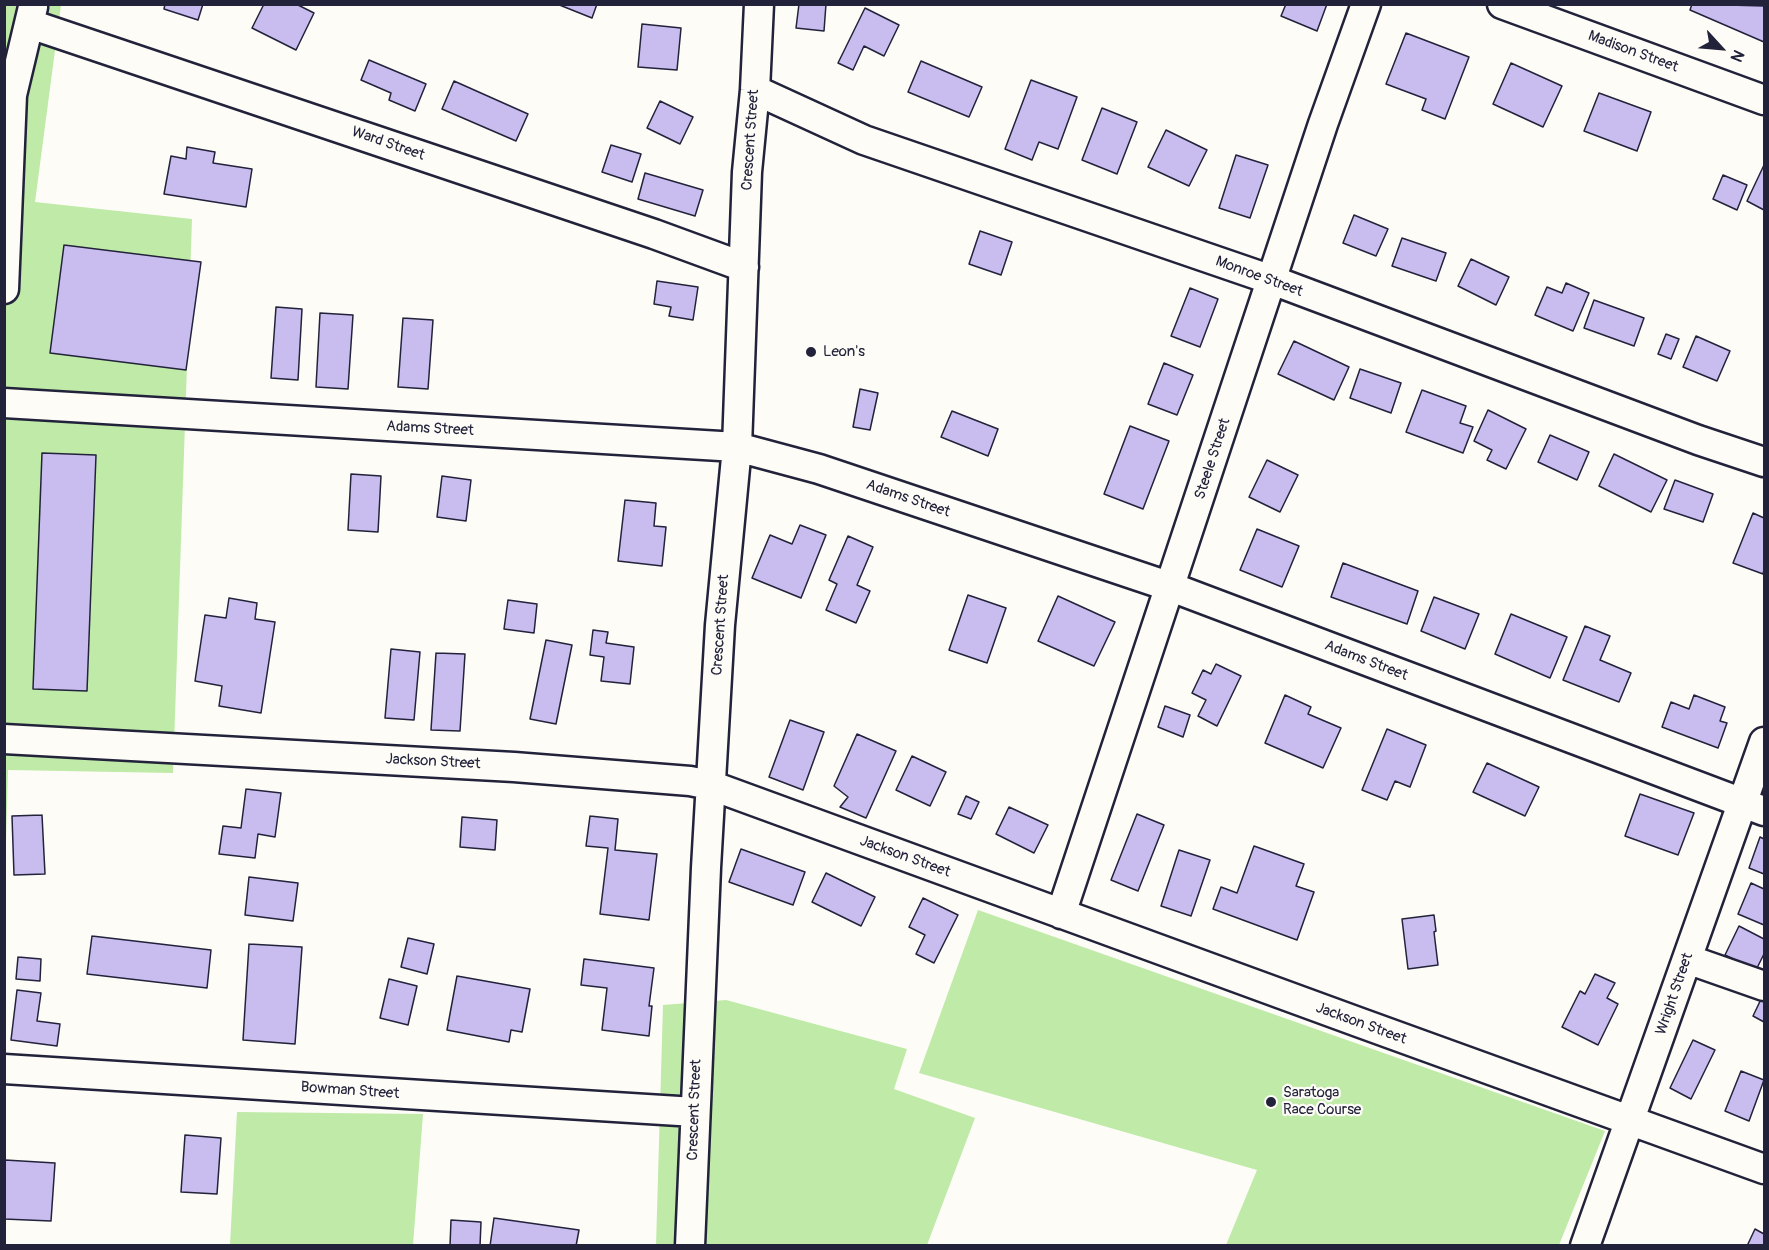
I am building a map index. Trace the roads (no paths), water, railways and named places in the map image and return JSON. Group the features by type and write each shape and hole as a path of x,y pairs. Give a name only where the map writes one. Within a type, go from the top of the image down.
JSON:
{"street":[{"name":"Crescent Street","path":"690,1245 710,785 720,624 737,447 747,172 755,90 759,4"},
{"name":"Steele Street","path":"1061,914 1323,124 1366,4"},
{"name":"Madison Street","path":"1502,4 1764,100"},
{"name":"Ward Street","path":"31,14 744,267"},
{"path":"4,289 12,95 31,14"},
{"name":"Monroe Street","path":"755,90 864,140 1272,280 1764,462"},
{"name":"Adams Street","path":"4,403 737,447 819,469 1171,587 1754,807"},
{"name":"Jackson Street","path":"4,739 514,767 690,781 710,785 1764,1169"},
{"name":"Wright Street","path":"1585,1245 1687,959 1754,807 1764,742"},
{"path":"1687,959 1764,986"},
{"name":"Bowman Street","path":"4,1069 695,1113"}],"place":[{"name":"Leon's","path":"811,352"},
{"name":"Saratoga Race Course","path":"1271,1102"}]}
